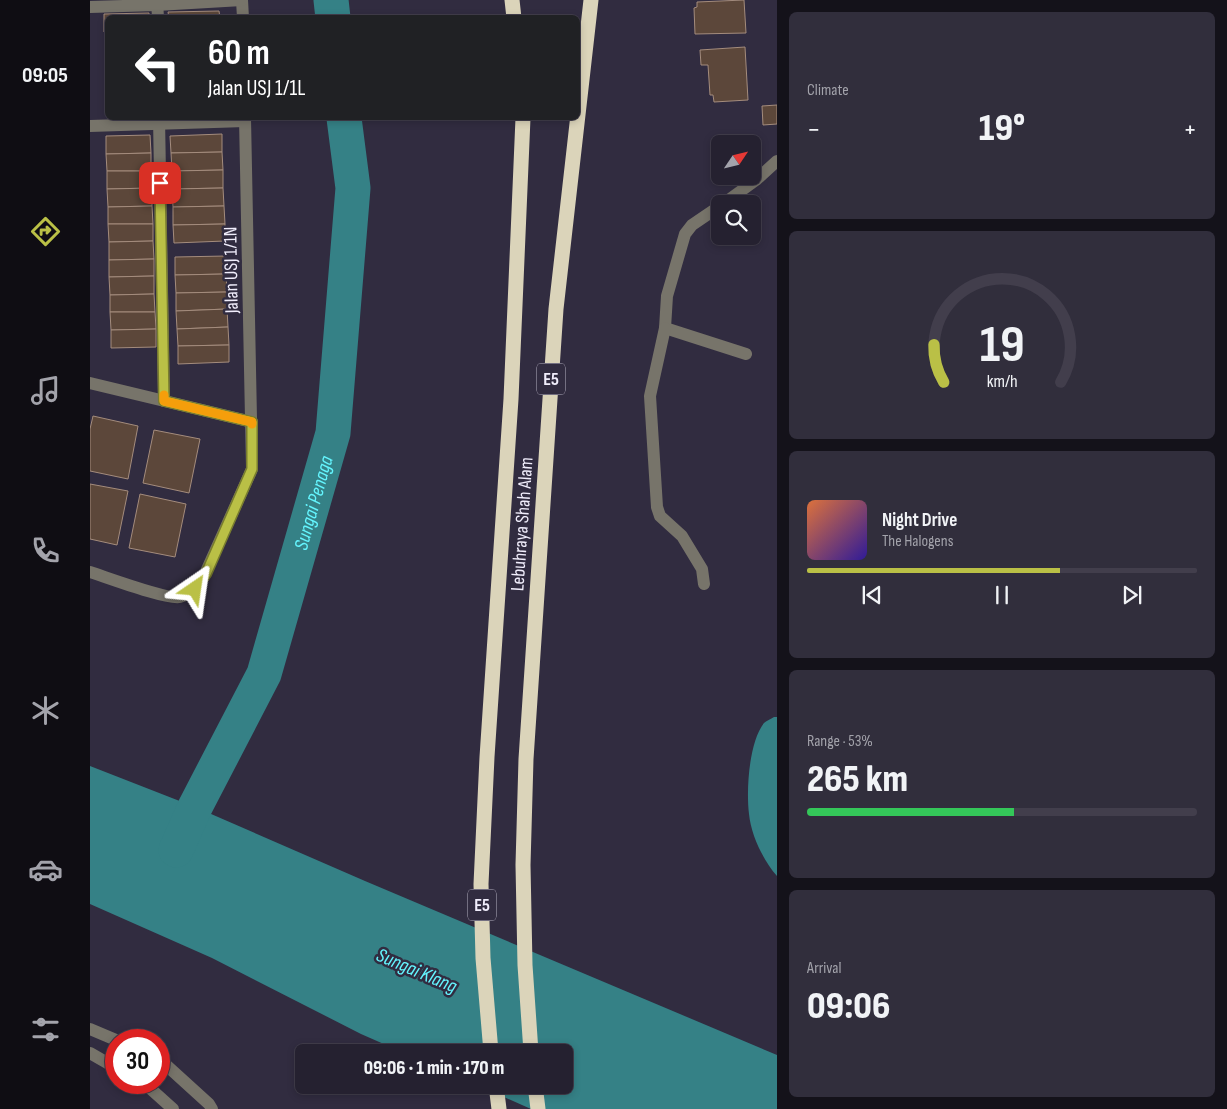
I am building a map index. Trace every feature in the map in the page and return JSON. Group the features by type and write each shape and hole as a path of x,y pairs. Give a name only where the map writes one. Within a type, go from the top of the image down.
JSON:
{"highway":[{"path":"512,0 514,15"},
{"name":"Lebuhraya Shah Alam","path":"580,97 591,0"},
{"name":"Lebuhraya Shah Alam","path":"490,1044 483,958 481,884 487,757 511,399 523,120"},
{"name":"Lebuhraya Shah Alam","path":"530,1044 524,965 523,865 526,759 556,309 577,120"},
{"path":"498,1094 500,1109"},
{"path":"536,1094 538,1109"}],"street":[{"path":"90,7 157,8 242,0 242,15"},
{"path":"90,126 160,120 164,401"},
{"name":"Jalan USJ 1/1N","path":"90,572 166,596 180,597 195,589 206,574 252,469 245,120"},
{"path":"735,195 756,180 777,161"},
{"path":"704,584 702,569 682,536 660,516 657,507 650,396 665,328 667,296 685,234 692,224 711,212"},
{"path":"665,328 746,354"},
{"path":"90,383 252,422"},
{"path":"90,1029 105,1035"},
{"path":"90,1053 105,1062"},
{"path":"170,1069 209,1104 212,1109"},
{"path":"157,1094 174,1109"}],"water":[{"path":"777,717 777,876 755,839 750,822 748,804 748,780 755,742 764,723"},
{"name":"Sungai Klang","path":"90,766 195,807 777,1055 777,1109 531,1109 497,1094 573,1094 573,1044 384,1044 212,958 90,904"}],"building":[{"path":"744,0 746,33 695,34 694,8 697,7 697,2"},
{"path":"219,11 220,15 168,15 168,12"},
{"path":"149,13 149,15 105,15 104,32 104,14"},
{"path":"745,47 748,100 714,102 713,95 710,95 708,65 701,65 700,50"},
{"path":"777,105 777,124 763,125 762,106"},
{"path":"222,134 222,152 171,153 170,136"},
{"path":"150,135 151,153 106,154 106,136"},
{"path":"222,152 223,170 172,171 171,153"},
{"path":"151,153 151,171 107,171 106,154"},
{"path":"223,170 223,188 172,189 172,171"},
{"path":"107,171 151,171 152,188 107,189"},
{"path":"152,188 152,206 108,207 107,189"},
{"path":"223,188 224,206 173,207 172,189"},
{"path":"152,206 153,224 108,224 108,207"},
{"path":"224,206 225,224 173,225 173,207"},
{"path":"108,224 153,224 153,241 109,242"},
{"path":"225,224 225,241 174,243 173,225"},
{"path":"153,241 154,259 109,260 109,242"},
{"path":"226,256 226,274 175,275 175,257"},
{"path":"154,259 154,276 109,277 109,260"},
{"path":"226,274 227,292 176,293 175,275"},
{"path":"154,276 154,294 110,295 109,277"},
{"path":"227,292 227,309 176,311 176,293"},
{"path":"154,294 155,312 110,312 110,295"},
{"path":"227,309 228,327 177,329 176,311"},
{"path":"110,312 155,312 156,329 111,330"},
{"path":"228,327 229,345 178,346 177,329"},
{"path":"156,329 156,347 111,348 111,330"},
{"path":"229,345 229,362 178,364 178,346"},
{"path":"93,416 138,426 128,479 90,471 90,429"},
{"path":"154,430 200,439 189,493 143,483"},
{"path":"90,484 128,491 117,545 90,539"},
{"path":"140,494 186,504 175,557 129,548"}],"waterway":[{"name":"Sungai Penaga","path":"331,0 333,15"},
{"name":"Sungai Penaga","path":"176,850 195,807 264,674 333,433 353,188 344,120"}],"slow traffic":[{"path":"164,395 164,401 252,422 252,424"}],"route":[{"path":"160,183 164,401 252,422 252,469 206,574 195,589"}]}
